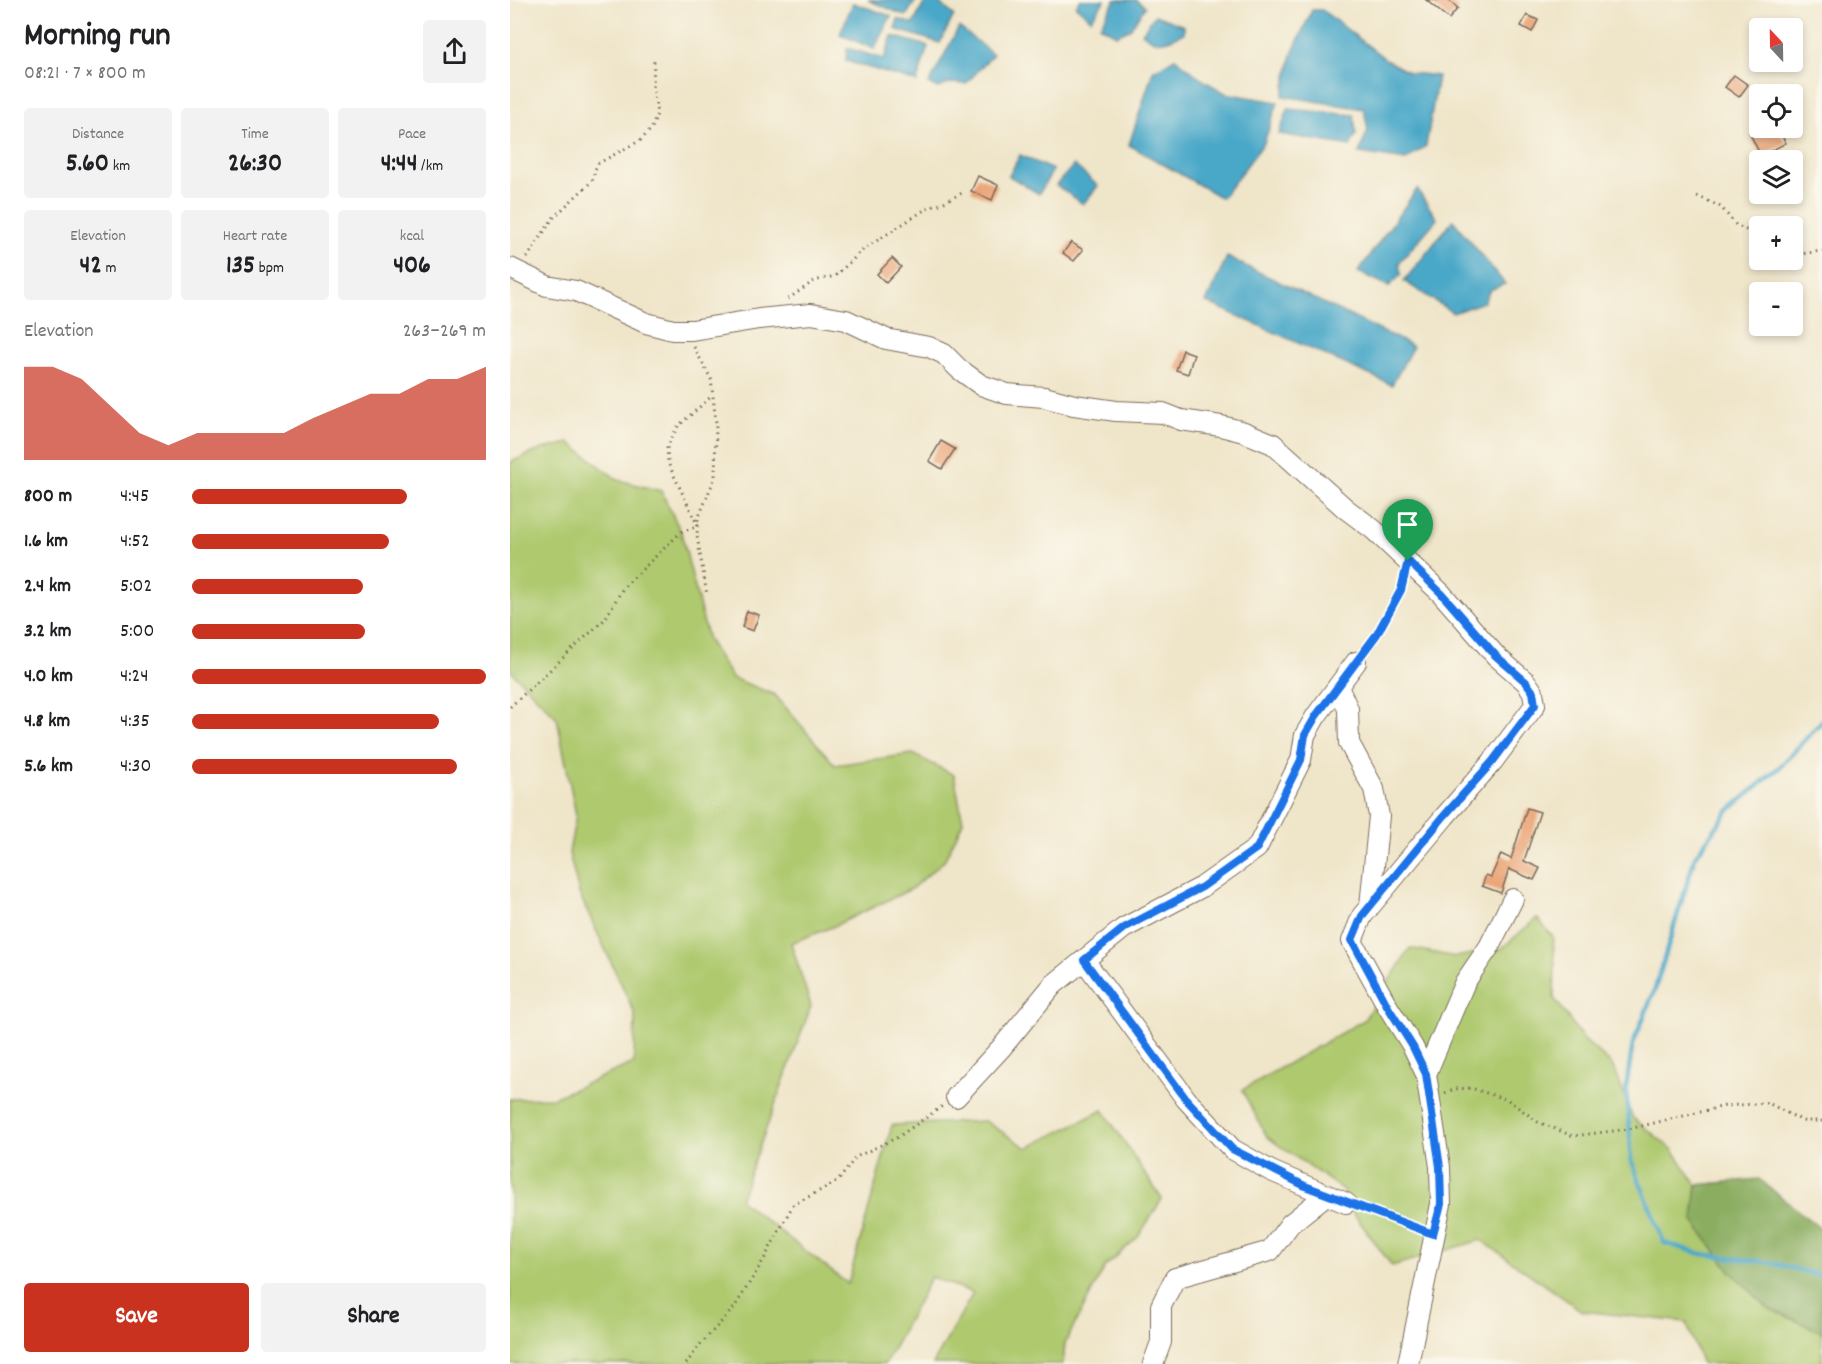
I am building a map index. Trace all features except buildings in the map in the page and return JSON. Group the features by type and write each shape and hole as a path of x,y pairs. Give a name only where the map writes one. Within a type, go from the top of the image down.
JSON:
{"street":[{"path":"514,270 547,286 576,291 646,323 673,330 759,318 811,314 846,320 886,339 929,347 944,354 959,369 981,385 1007,394 1044,397 1074,405 1116,411 1163,413 1181,420 1244,432 1273,444 1346,509 1374,530 1441,593 1496,656 1526,682 1533,692 1535,705 1493,761 1362,916 1352,940 1426,1074 1440,1167 1441,1204 1408,1364"},
{"path":"956,1096 1002,1047 1053,985 1124,928 1202,887 1257,848 1301,760 1305,735 1316,716 1356,662"},
{"path":"1338,687 1348,709 1349,743 1374,789 1379,816 1370,906"},
{"path":"1426,1074 1465,982 1489,947 1513,899"},
{"path":"1084,960 1186,1099 1232,1149 1271,1171 1346,1203"},
{"path":"1153,1364 1161,1342 1161,1306 1175,1278 1270,1251 1290,1224 1326,1195"}],"path":[{"path":"514,270 554,218 592,181 597,164 641,140 652,128 657,114 652,86 654,59"},
{"path":"787,300 814,281 836,276 864,249 929,207 964,192"},
{"path":"1697,196 1720,207 1736,225 1749,232"},
{"path":"1803,254 1822,251"},
{"path":"685,330 711,379 716,423 715,477 699,519 697,536 707,595"},
{"path":"698,526 668,463 667,447 678,426 712,396"},
{"path":"510,707 605,620 623,588 681,532 698,526"},
{"path":"1356,662 1377,634 1401,590 1408,561"},
{"path":"1431,1100 1454,1089 1472,1088 1508,1101 1538,1122 1573,1136 1629,1129 1725,1106 1768,1103 1803,1120 1822,1121"},
{"path":"686,1364 699,1346 734,1308 763,1261 793,1205 838,1181 856,1157 898,1137 956,1096"},
{"path":"1346,1203 1433,1234"}],"green space":[{"path":"570,443 618,480 661,491 681,532 708,640 732,678 775,695 835,765 913,754 954,775 963,822 944,861 911,889 832,927 791,943 811,1006 740,1200 848,1284 892,1125 985,1121 1027,1148 1103,1110 1162,1199 1138,1237 1105,1267 1065,1343 1063,1364 933,1364 973,1293 931,1277 885,1364 510,1364 510,1099 553,1098 634,1063 635,1014 579,893 569,853 576,815 557,718 510,670 510,462 543,449"},
{"path":"1537,918 1553,937 1554,998 1584,1040 1612,1065 1633,1118 1673,1150 1697,1185 1693,1221 1768,1308 1822,1332 1822,1364 1702,1364 1686,1322 1582,1311 1481,1240 1392,1266 1346,1203 1343,1190 1267,1137 1242,1090 1364,1020 1410,948 1455,957 1501,949"},
{"path":"1759,1179 1822,1230 1822,1332 1768,1308 1731,1272 1693,1221 1697,1185"}],"water":[{"path":"868,0 916,0 906,16"},
{"path":"926,0 935,0 954,15 940,43 895,29 898,19 913,24"},
{"path":"1080,0 1105,0 1091,19 1076,6"},
{"path":"1115,0 1136,0 1145,7 1130,29 1116,35 1100,26"},
{"path":"853,3 891,16 874,49 840,34"},
{"path":"1312,10 1322,10 1388,61 1410,73 1438,76 1426,146 1406,160 1359,153 1368,130 1364,109 1283,96 1292,54"},
{"path":"1155,15 1184,26 1184,33 1163,41 1147,37 1142,33"},
{"path":"959,27 993,54 966,84 951,83 938,88 929,84"},
{"path":"892,36 928,46 917,82 846,61 847,48 884,59"},
{"path":"1175,58 1203,80 1225,93 1278,102 1264,143 1222,198 1129,145 1153,71"},
{"path":"1288,109 1354,115 1356,135 1350,146 1279,134"},
{"path":"1020,155 1053,170 1039,194 1009,176"},
{"path":"1074,165 1098,186 1083,204 1056,185"},
{"path":"1417,189 1437,219 1399,263 1401,275 1389,286 1358,272"},
{"path":"1453,220 1505,284 1490,290 1484,302 1453,313 1404,281"},
{"path":"1227,257 1413,346 1392,385 1206,302"}],"waterway":[{"path":"1822,721 1781,766 1728,811 1695,857 1655,989 1633,1044 1626,1087 1632,1162 1664,1243 1702,1254 1772,1263 1822,1276"}],"route":[{"path":"1408,561 1441,593 1496,656 1526,682 1533,692 1535,705 1493,761 1444,816 1362,916 1352,940 1359,957 1413,1047 1426,1074 1440,1167 1441,1204 1433,1234 1305,1186 1271,1171 1232,1149 1186,1099 1084,960 1124,928 1202,887 1234,867 1257,848 1301,760 1305,735 1316,716 1377,634 1401,590 1408,561"}]}
